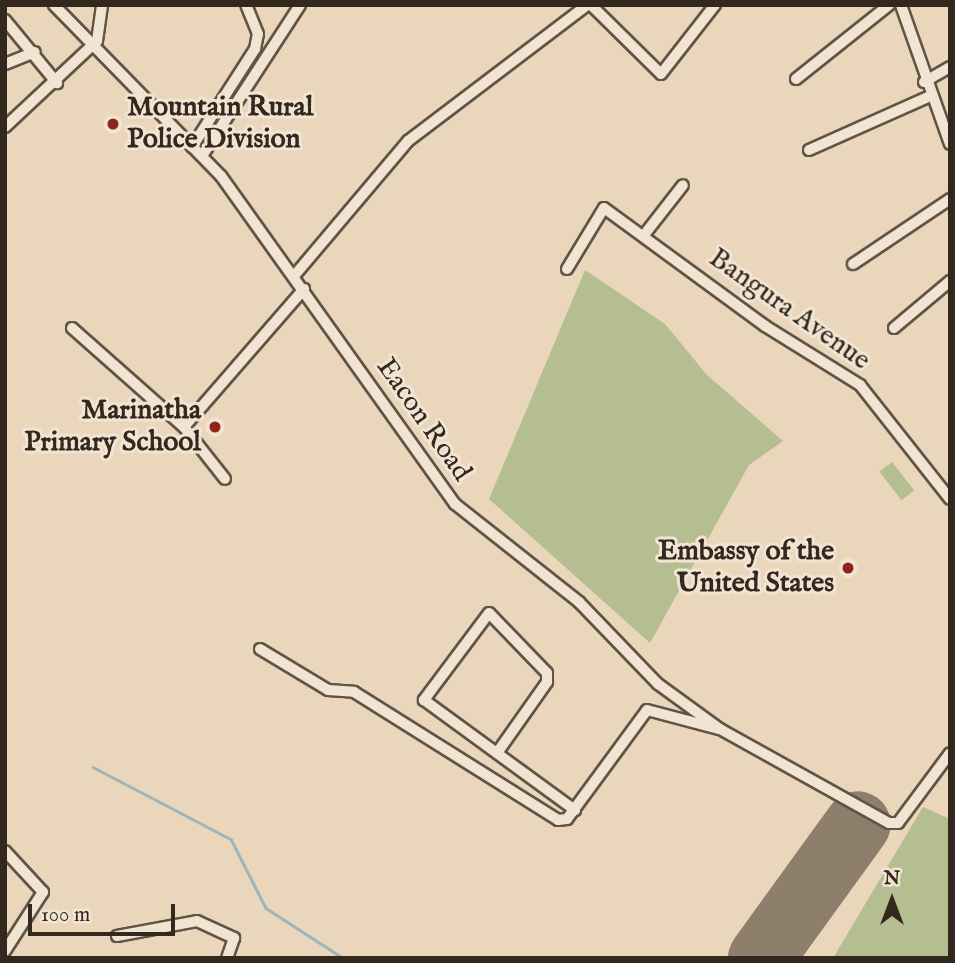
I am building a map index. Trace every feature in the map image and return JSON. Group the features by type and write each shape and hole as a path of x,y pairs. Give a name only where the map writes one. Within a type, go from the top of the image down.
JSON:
{"street":[{"name":"Eacon Road","path":"54,5 91,47 202,156 304,289 418,461 455,504 579,602 658,684 720,729 889,823 898,823 916,794 950,753"},
{"path":"5,127 57,83 91,47 104,29 102,5"},
{"path":"192,147 255,50 258,34 246,5"},
{"path":"202,156 300,5"},
{"path":"294,276 408,141 589,5 661,74 715,5"},
{"path":"796,79 889,5"},
{"path":"901,5 929,97 950,144"},
{"path":"5,20 35,52 57,83"},
{"path":"5,64 35,52"},
{"path":"924,82 950,67"},
{"path":"809,150 929,97"},
{"path":"644,235 683,186"},
{"path":"853,264 950,199"},
{"name":"Bangura Avenue","path":"567,269 601,208 644,235 765,326 860,385 950,499"},
{"path":"894,328 950,281"},
{"path":"184,427 304,289"},
{"path":"72,328 184,427 225,479"},
{"path":"497,753 547,682 547,673 489,613 424,700 575,810"},
{"path":"260,649 328,690 354,692 544,815 567,819 647,710 720,729"},
{"path":"5,851 43,892 5,951"},
{"path":"117,936 197,921 234,938 227,958"}],"green space":[{"path":"585,270 665,324 707,375 783,441 749,465 650,643 489,499"},
{"path":"892,462 914,490 902,500 879,472"},
{"path":"923,807 950,819 950,958 833,958"}],"waterway":[{"path":"93,767 231,839 266,908 343,958"}],"runway":[{"path":"761,958 858,824"}],"place":[{"name":"Mountain Rural Police Division","path":"113,124"},
{"name":"Marinatha Primary School","path":"215,427"},
{"name":"Embassy of the United States","path":"848,568"}]}
